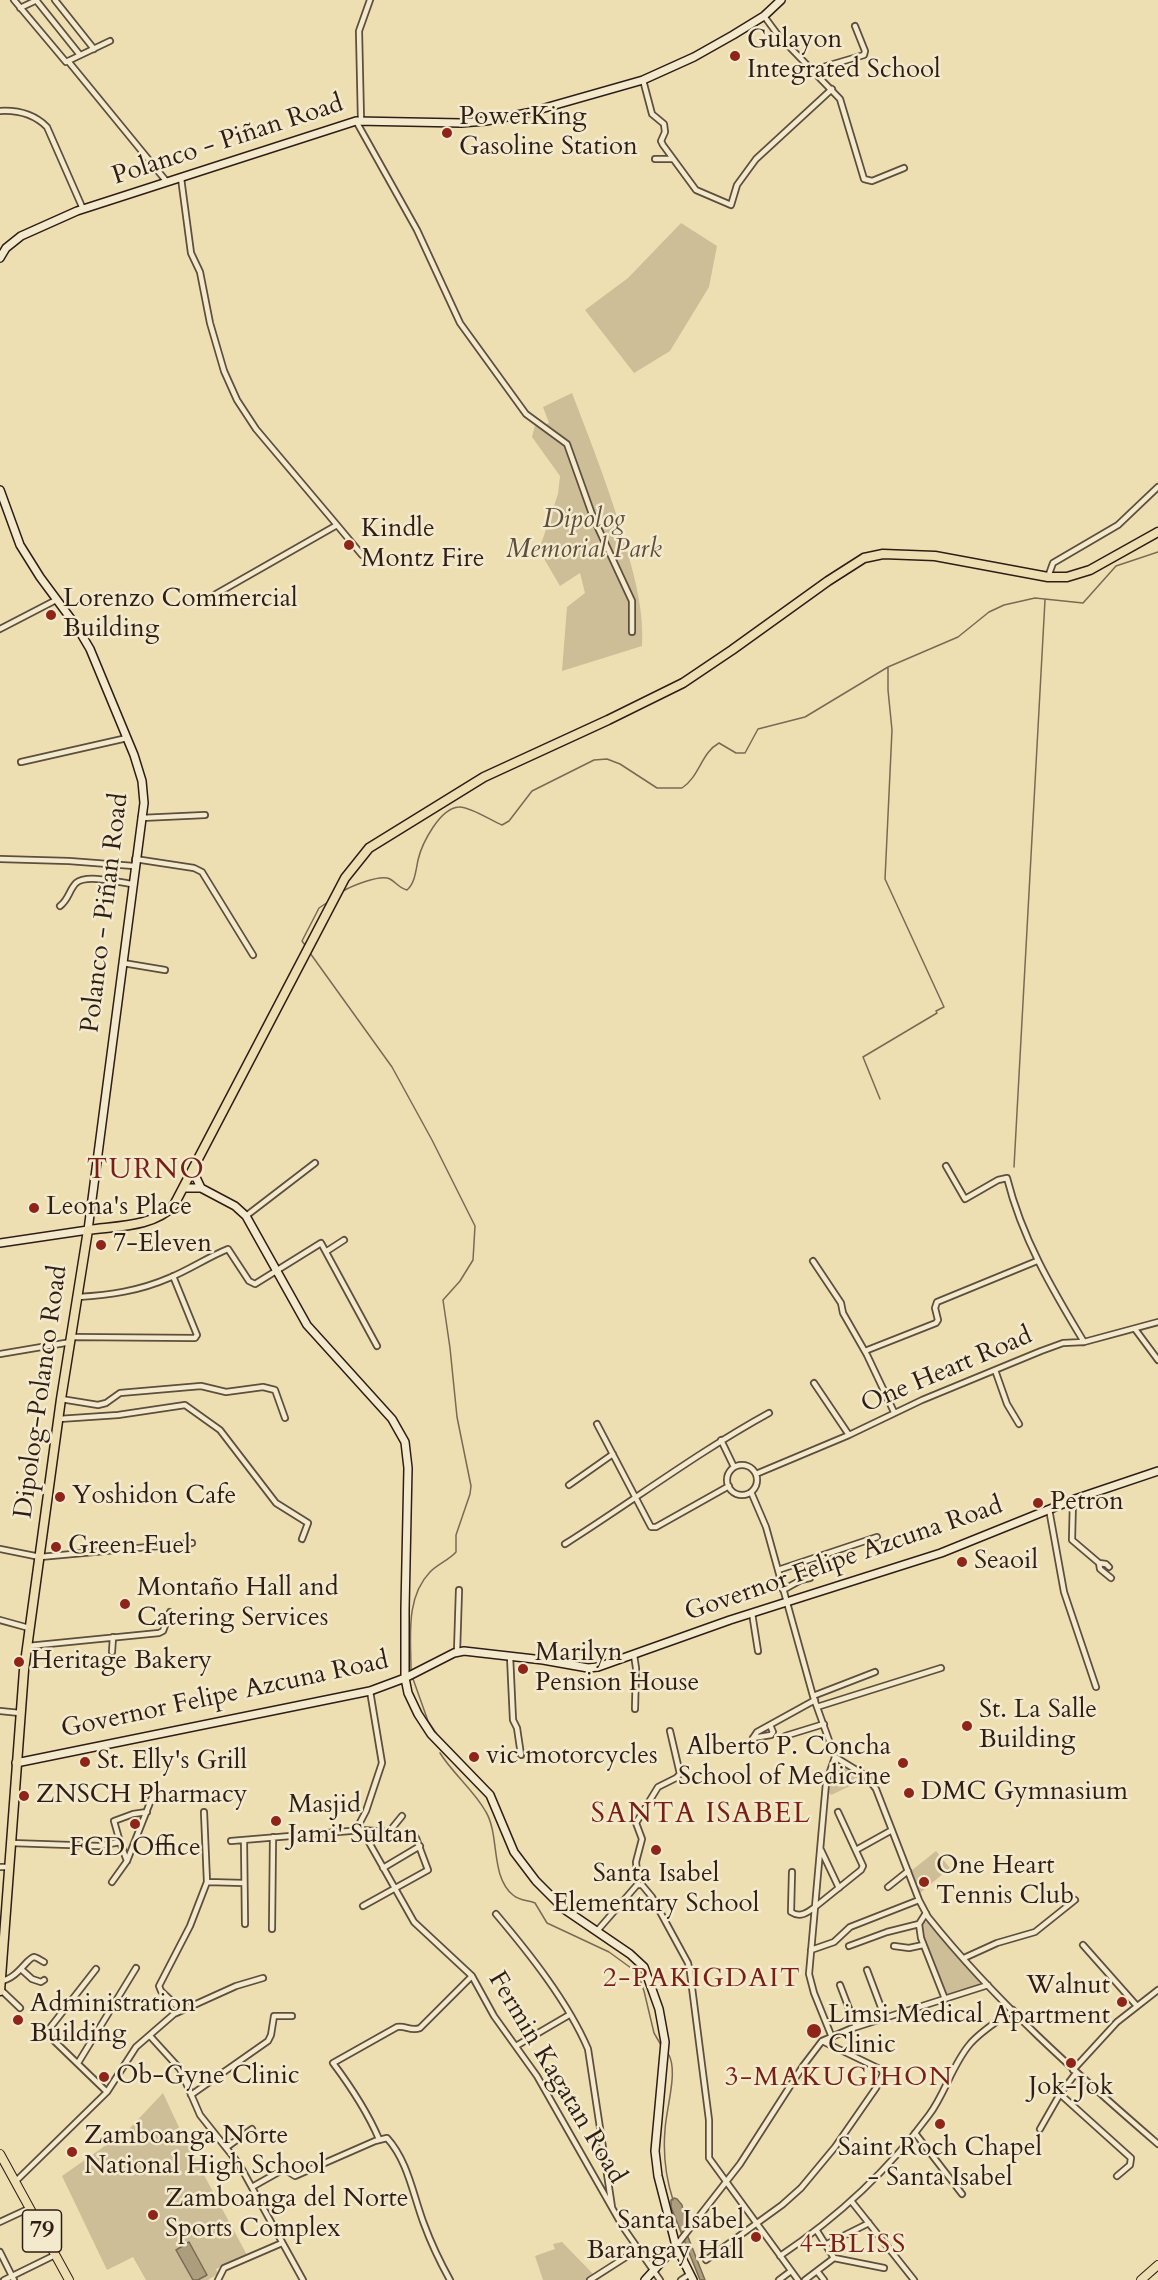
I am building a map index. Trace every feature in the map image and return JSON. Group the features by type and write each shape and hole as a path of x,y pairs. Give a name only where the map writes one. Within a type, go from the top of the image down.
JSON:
{"highway":[{"path":"88,1230 147,1221 160,1217 174,1205 345,878 369,848 484,777 683,683 864,558 883,554 935,556 1048,578 1067,577 1084,572 1158,532"},
{"name":"Dipolog-Polanco Road","path":"0,1990 4,1867 10,1843 29,1628 88,1230"}],"main road":[{"name":"Polanco - Piñan Road","path":"0,258 6,248 21,236 83,209 359,120 460,123 486,121 527,113 643,80 694,57 764,16 781,0"},
{"name":"Polanco - Piñan Road","path":"0,490 20,545 85,640 127,738 142,782 144,803 88,1230"},
{"path":"193,1171 201,1188"},
{"path":"184,1188 201,1188 235,1206 246,1216 312,1332 392,1419 405,1442 409,1495 405,1609 414,1707 424,1725 442,1747 490,1795 514,1852 525,1869 564,1909 630,1954 644,1967 659,2009 665,2053 656,2163 676,2246 691,2277"},
{"path":"0,1243 88,1230"},
{"name":"Governor Felipe Azcuna Road","path":"16,1763 370,1691 457,1652 510,1656 588,1668 598,1667 752,1613 941,1553 1049,1509 1158,1471"},
{"name":"79","path":"0,2154 69,2280"},
{"path":"645,2280 676,2246"},
{"path":"1141,2280 1158,2265"}],"street":[{"path":"14,0 65,61 68,61 167,182"},
{"path":"20,8 36,0 80,55"},
{"path":"55,0 94,49"},
{"path":"370,0 359,30 359,120 417,230 460,323 526,414 567,444 593,517 632,601 632,632"},
{"path":"764,16 778,35 840,99 864,179 872,181 904,168"},
{"path":"813,70 864,55 865,51 855,26"},
{"path":"68,61 110,41"},
{"path":"643,80 652,114 664,124 665,132 661,141 672,159 696,190 731,205 737,185 756,159 832,89"},
{"path":"0,111 23,112 47,127 83,209"},
{"path":"656,159 672,159"},
{"path":"181,178 191,253 200,272 210,323 224,371 237,400 256,429 362,555"},
{"path":"1048,578 1053,563 1118,525 1158,487"},
{"path":"209,598 337,525"},
{"path":"0,629 56,600"},
{"path":"21,762 127,738"},
{"path":"141,818 205,815"},
{"path":"0,859 135,863 194,868 202,872 253,955"},
{"path":"60,906 68,898 75,884 84,879 132,884"},
{"path":"123,963 165,970"},
{"path":"246,1216 315,1162"},
{"path":"946,1166 964,1199 1004,1177 1007,1178 1016,1213 1037,1261 1084,1342"},
{"path":"327,1251 344,1240"},
{"path":"78,1297 119,1294 173,1276 228,1249 253,1284 320,1244 327,1251 376,1346"},
{"path":"813,1261 841,1303 843,1313 865,1351 894,1412"},
{"path":"865,1351 936,1323 938,1320 935,1305 937,1302 1037,1261"},
{"path":"0,1354 71,1340 195,1338 197,1335 173,1276"},
{"name":"One Heart Road","path":"756,1474 849,1435 894,1412 1063,1343 1084,1342 1158,1322"},
{"path":"1135,1329 1158,1360"},
{"path":"995,1370 1007,1404 1019,1424"},
{"path":"814,1383 849,1435"},
{"path":"62,1399 98,1405 106,1403 120,1393 201,1386 226,1392 268,1387 275,1390 285,1418"},
{"path":"59,1419 118,1415 185,1405 220,1430 276,1503 308,1523 302,1539"},
{"path":"565,1544 636,1499 721,1440 769,1413"},
{"path":"597,1424 649,1524 654,1528 729,1486"},
{"path":"721,1440 734,1467"},
{"path":"569,1485 613,1454"},
{"path":"747,1466 756,1474 756,1486 751,1492 739,1494 729,1486 729,1473 734,1467 747,1466"},
{"path":"751,1492 766,1527 814,1698 836,1757 860,1772 873,1784 926,1913 1012,2010 1075,2072 1158,2144"},
{"path":"1073,1500 1072,1540 1099,1563 1109,1567"},
{"path":"1049,1509 1064,1592 1096,1687"},
{"path":"778,1570 877,1537"},
{"path":"0,1550 40,1557 192,1543"},
{"path":"1099,1563 1100,1569 1111,1578"},
{"path":"783,1590 801,1580 810,1578"},
{"path":"457,1652 459,1590"},
{"path":"27,1646 163,1631 170,1612"},
{"path":"752,1613 758,1651"},
{"path":"0,1620 29,1628"},
{"path":"112,1652 113,1637"},
{"path":"634,1655 635,1708"},
{"path":"510,1656 513,1720 517,1728 521,1755"},
{"path":"817,1707 941,1668"},
{"path":"770,1725 814,1698 875,1672"},
{"path":"356,1830 376,1785 382,1763 370,1691"},
{"path":"0,1711 20,1713"},
{"path":"785,1736 824,1725"},
{"path":"597,1931 638,1885 636,1862 642,1839 636,1823 658,1787 680,1774 670,1731"},
{"path":"831,2036 810,1982 826,1783 836,1757"},
{"path":"112,1882 127,1861 153,1795"},
{"path":"127,1861 114,1821 147,1812"},
{"path":"181,2010 161,1991 159,1986 190,1926 207,1882 204,1812"},
{"path":"792,1872 791,1912 796,1915 805,1914 863,1869 838,1812"},
{"path":"231,1841 356,1830 389,1832 402,1816"},
{"name":"Fermin Kagatan Road","path":"362,1830 422,1931 472,1976 494,2016 537,2076 612,2210 637,2250 660,2280"},
{"path":"856,1850 892,1830"},
{"path":"272,1929 273,1837"},
{"path":"363,1906 428,1870 416,1838"},
{"path":"244,1840 245,1924"},
{"path":"10,1843 99,1846 120,1842"},
{"path":"383,1868 420,1846"},
{"path":"820,1849 839,1888"},
{"path":"888,1887 908,1871"},
{"path":"207,1882 244,1883"},
{"path":"638,1885 642,1885 652,1897 688,1963 709,2120 708,2153 712,2163 798,2280"},
{"path":"811,1950 834,1942 850,1927 919,1900"},
{"path":"964,1958 997,1943 1035,1932 1075,1900"},
{"path":"926,1913 920,1924 923,1945 945,1999"},
{"path":"496,1914 539,1968 582,2034 592,2063 612,2210"},
{"path":"849,1947 887,1932 920,1924"},
{"path":"894,1946 909,1948 923,1945"},
{"path":"1083,1945 1137,2006"},
{"path":"1,1981 6,1981 22,1970 34,1957 44,1962"},
{"path":"78,2063 136,1968"},
{"path":"96,1969 46,2033 107,2092"},
{"path":"22,1970 32,1978 41,1982 44,1980"},
{"path":"867,1970 885,2018"},
{"path":"379,2139 358,2098 333,2063 397,2027 403,2026 415,2030 420,2028 472,1976"},
{"path":"15,2182 107,2092 131,2053 181,2010 229,1989 263,1978"},
{"path":"676,2246 726,2183 822,2041 856,2027 988,1984"},
{"path":"840,1985 856,2027"},
{"path":"0,1990 20,2008"},
{"path":"1040,2129 1075,2072 1117,2022 1158,1990"},
{"path":"780,2256 817,2231 852,2202 915,2133 938,2102 970,2044 1012,2010"},
{"path":"516,2046 569,2015"},
{"path":"191,2095 268,2041 274,2016 292,2016"},
{"path":"150,2036 180,2069 200,2115 227,2147 252,2187 303,2280"},
{"path":"706,2260 782,2205 807,2182 835,2148 883,2074 880,2069 822,2041"},
{"path":"1060,2094 1131,2158 1130,2164 1117,2176"},
{"path":"227,2147 252,2129"},
{"path":"915,2133 962,2194"},
{"path":"252,2187 284,2169 295,2176 379,2139 387,2138 395,2148 407,2173 424,2224 450,2280"},
{"path":"852,2202 914,2280"},
{"path":"0,2222 30,2208"},
{"path":"827,2244 869,2223"},
{"path":"817,2231 834,2258"},
{"path":"218,2280 224,2268 282,2243"},
{"path":"590,2280 637,2250"},
{"path":"0,2252 12,2278"},
{"path":"4,2280 55,2255"},
{"path":"834,2258 884,2268"},
{"path":"806,2280 834,2258"},
{"path":"779,2280 791,2271"},
{"path":"818,2271 824,2280"},
{"path":"681,2280 691,2277"}],"green space":[{"path":"681,223 717,246 709,287 670,351 634,373 585,310 628,278"},
{"name":"Dipolog Memorial Park","path":"572,393 608,490 630,562 641,610 642,646 562,671 567,607 585,593 580,573 560,586 539,550 558,494 560,476 532,437 535,425 542,426 549,423 543,407"},
{"path":"837,1761 865,1779 831,1795 829,1781"},
{"name":"One Heart Tennis Club","path":"936,1851 950,1868 920,1893 911,1871"},
{"path":"923,1922 928,1922 980,1977 979,1985 949,1995 945,1993 922,1934"},
{"name":"Zamboanga del Norte Sports Complex","path":"163,2093 183,2136 247,2255 216,2269 218,2274 208,2280 146,2280 133,2257 107,2270 62,2176 129,2129"},
{"path":"562,2242 595,2276 585,2280 543,2280 535,2256 555,2249 553,2244"}],"shaded area":[{"path":"674,2198 682,2205 688,2237 705,2280 700,2280 671,2207 671,2200"},
{"path":"189,2242 207,2275 198,2280 193,2280 176,2250"}],"waterway":[{"path":"343,891 366,881 380,878 390,879 407,890 413,880 420,853 428,836 445,813 463,807 502,825 509,821 532,791 594,760 607,759 620,764 657,788 682,788 693,777 708,753 719,743 736,753 745,753 758,729 805,717 888,667 958,637 989,612 1004,605 1035,598 1083,603 1116,566 1158,552"},
{"path":"1014,1167 1045,600"},
{"path":"880,1099 863,1057 944,1007 885,879 892,730 888,667"},
{"path":"305,945 302,941 319,908 328,902"},
{"path":"310,953 392,1067 475,1226 473,1260 460,1281 443,1300 457,1417 471,1486 470,1494 456,1535 456,1552 430,1572 416,1594 410,1632 411,1671"},
{"path":"412,1676 428,1721 436,1733"},
{"path":"440,1753 476,1796 486,1812 493,1832 498,1867 506,1887 516,1897 535,1903 547,1923 609,1952 631,1968 640,1980 654,2033 661,2045"},
{"path":"669,2055 672,2081 664,2148 673,2200"}],"place":[{"name":"Gulayon Integrated School","path":"735,56"},
{"name":"PowerKing Gasoline Station","path":"447,133"},
{"name":"Kindle Montz Fire","path":"349,545"},
{"name":"Lorenzo Commercial Building","path":"51,615"},
{"name":"Leona's Place","path":"34,1208"},
{"name":"7-Eleven","path":"101,1245"},
{"name":"Yoshidon Cafe","path":"60,1497"},
{"name":"Petron","path":"1038,1503"},
{"name":"Green Fuel","path":"56,1547"},
{"name":"Seaoil","path":"962,1562"},
{"name":"Montaño Hall and Catering Services","path":"125,1604"},
{"name":"Heritage Bakery","path":"19,1662"},
{"name":"Marilyn Pension House","path":"523,1669"},
{"name":"St. La Salle Building","path":"967,1726"},
{"name":"vic motorcycles","path":"474,1757"},
{"name":"St. Elly's Grill","path":"85,1762"},
{"name":"Alberto P. Concha School of Medicine","path":"903,1763"},
{"name":"DMC Gymnasium","path":"909,1793"},
{"name":"ZNSCH Pharmacy","path":"24,1796"},
{"name":"Masjid Jami' Sultan","path":"276,1821"},
{"name":"FCD Office","path":"135,1824"},
{"name":"Santa Isabel Elementary School","path":"656,1850"},
{"name":"One Heart Tennis Club","path":"924,1882"},
{"name":"Walnut Apartment","path":"1122,2002"},
{"name":"Administration Building","path":"18,2020"},
{"name":"Limsi Medical Clinic","path":"814,2031"},
{"name":"Jok-Jok","path":"1071,2063"},
{"name":"Ob-Gyne Clinic","path":"104,2077"},
{"name":"Saint Roch Chapel - Santa Isabel","path":"940,2124"},
{"name":"Zamboanga Norte National High School","path":"72,2152"},
{"name":"Zamboanga del Norte Sports Complex","path":"153,2215"},
{"name":"Santa Isabel Barangay Hall","path":"756,2237"}],"district":[{"name":"TURNO","path":"146,1172"},
{"name":"SANTA ISABEL","path":"701,1816"},
{"name":"2-PAKIGDAIT","path":"702,1980"},
{"name":"3-MAKUGIHON","path":"839,2079"},
{"name":"4-BLISS","path":"853,2246"}]}
